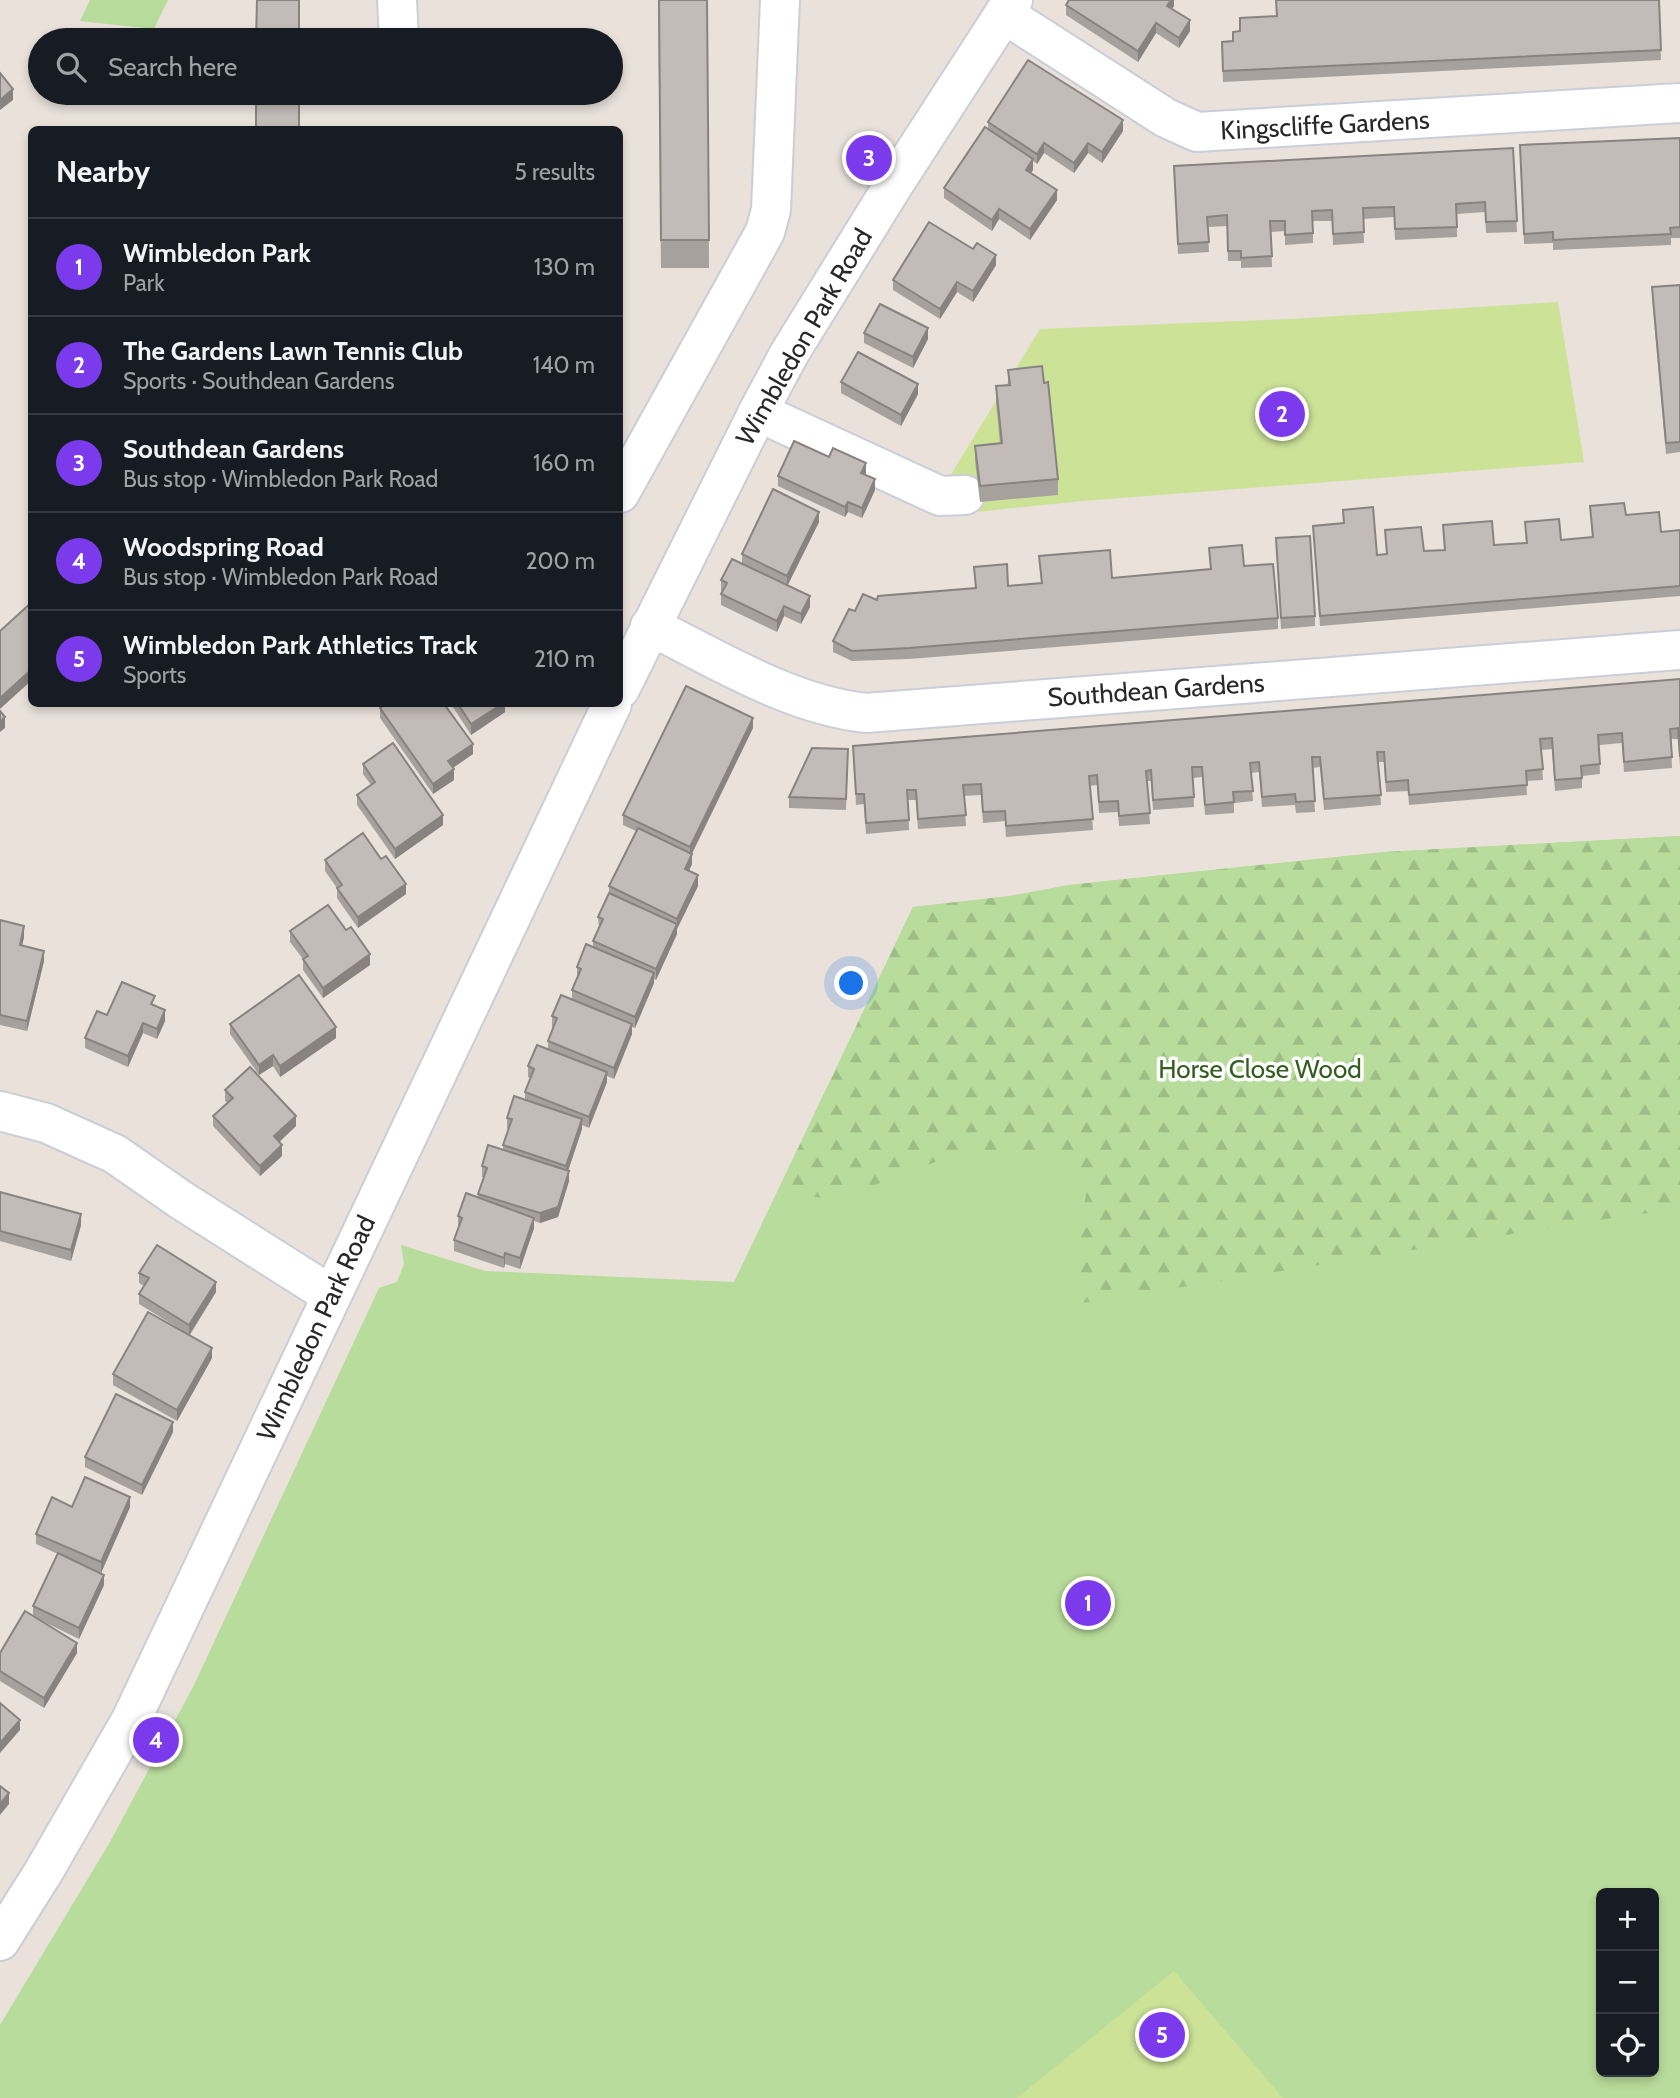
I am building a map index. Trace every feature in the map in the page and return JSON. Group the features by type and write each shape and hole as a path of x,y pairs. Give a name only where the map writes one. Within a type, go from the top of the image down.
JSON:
{"street":[{"path":"397,0 398,28"},
{"path":"624,466 765,232 771,209 780,0"},
{"name":"Kingscliffe Gardens","path":"1009,7 1166,118 1197,132 1680,103"},
{"name":"Wimbledon Park Road","path":"624,669 650,626 789,354 894,184 1009,7"},
{"path":"758,412 940,496 965,495"},
{"name":"Southdean Gardens","path":"650,626 804,699 837,710 866,713 1680,650"},
{"name":"Wimbledon Park Road","path":"0,1941 44,1871 131,1720 611,707"},
{"path":"0,1111 46,1124 115,1154 181,1200 331,1295"}],"green space":[{"path":"90,0 168,0 154,28 80,21"},
{"path":"1558,302 1584,462 1082,501 937,516 944,486 1040,329 1291,319"},
{"path":"1680,836 1680,2098 0,2098 0,2025 110,1842 194,1685 379,1288 397,1282 404,1264 401,1245 485,1271 734,1282 913,907 1010,896 1069,885 1385,852"},
{"name":"Horse Close Wood","path":"1680,836 1680,1209 1082,1303 1073,1262 1087,1190 1074,1154 951,1156 835,1200 778,1191 913,907 1010,896 1069,885 1385,852"},
{"path":"1174,1971 1283,2098 1017,2098"}],"building":[{"path":"257,0 299,0 299,28 256,28"},
{"path":"659,0 707,0 709,240 661,240"},
{"path":"1069,0 1171,0 1167,6 1190,20 1179,38 1156,23 1138,51 1066,5"},
{"path":"1276,0 1659,0 1661,50 1223,71 1222,42 1233,41 1233,32 1240,31 1240,18 1277,16"},
{"path":"1028,60 1123,120 1102,152 1088,143 1074,163 1044,143 1037,154 988,122"},
{"path":"0,73 13,89 0,100"},
{"path":"256,105 299,105 299,126 256,126"},
{"path":"985,127 1033,159 1026,170 1057,190 1030,229 999,209 992,220 944,188"},
{"path":"1680,138 1680,227 1670,228 1671,234 1553,240 1553,232 1524,234 1520,145"},
{"path":"1513,148 1517,221 1486,222 1485,202 1456,204 1457,227 1395,229 1394,207 1363,208 1364,232 1333,234 1332,210 1312,211 1313,233 1285,235 1285,221 1270,221 1272,256 1241,258 1241,251 1228,251 1227,215 1207,217 1209,242 1178,244 1174,166"},
{"path":"929,222 973,249 977,243 996,255 973,291 957,282 940,309 893,280"},
{"path":"1680,285 1680,442 1666,443 1652,287"},
{"path":"880,304 928,328 913,357 864,333"},
{"path":"858,352 918,384 901,415 841,382"},
{"path":"1042,366 1044,383 1048,382 1058,479 980,486 975,446 1002,443 996,386 1010,385 1008,370"},
{"path":"794,441 829,457 833,448 866,463 861,473 875,479 862,508 848,502 845,507 778,476"},
{"path":"773,489 819,512 787,576 742,554"},
{"path":"1624,503 1626,515 1659,512 1661,532 1680,530 1680,586 1320,616 1313,526 1344,523 1343,510 1373,507 1377,555 1387,554 1385,530 1421,527 1424,551 1445,550 1443,525 1492,521 1494,545 1527,543 1525,522 1559,519 1561,540 1593,537 1590,506"},
{"path":"1310,536 1315,616 1281,618 1276,538"},
{"path":"1242,545 1244,566 1273,564 1278,618 852,651 833,641 849,609 855,611 863,594 877,600 878,596 976,588 974,567 1007,564 1008,586 1042,583 1039,556 1110,550 1112,578 1211,569 1209,548"},
{"path":"732,559 810,596 801,614 784,606 777,621 721,594 727,583 721,580"},
{"path":"28,606 28,673 0,698 0,631"},
{"path":"1680,679 1680,757 1678,728 1670,729 1672,757 1624,762 1622,733 1598,735 1600,764 1581,766 1582,778 1555,780 1552,738 1540,739 1543,769 1526,771 1527,785 1409,795 1408,780 1386,782 1384,752 1377,752 1381,795 1324,799 1320,757 1312,757 1315,801 1296,802 1295,794 1262,797 1259,762 1250,763 1253,791 1233,792 1234,802 1205,805 1202,767 1192,767 1194,797 1153,800 1151,770 1146,771 1150,813 1119,816 1118,801 1099,802 1097,775 1089,776 1093,819 1006,826 1005,811 983,812 981,784 963,785 966,815 918,819 916,790 907,790 909,820 866,823 864,794 856,794 853,746"},
{"path":"686,686 753,718 690,847 623,815"},
{"path":"446,707 473,744 448,761 454,769 433,784 380,708"},
{"path":"460,707 497,707 471,724"},
{"path":"393,743 443,815 395,849 357,795 375,782 363,764"},
{"path":"812,748 848,749 846,799 789,797"},
{"path":"638,828 692,854 685,869 698,875 677,919 609,886"},
{"path":"363,833 381,859 386,856 406,884 358,917 337,888 342,885 325,860"},
{"path":"609,893 677,924 656,969 593,941 603,919 598,917"},
{"path":"328,905 346,930 351,927 370,954 323,988 303,959 308,956 290,931"},
{"path":"0,920 24,926 20,945 44,951 27,1021 0,1015"},
{"path":"586,944 654,973 635,1017 572,990 581,969 577,967"},
{"path":"299,975 336,1027 280,1066 273,1055 259,1065 230,1024"},
{"path":"122,982 155,996 151,1004 165,1010 157,1029 143,1023 128,1056 85,1038 97,1011 107,1015"},
{"path":"561,995 632,1024 614,1068 548,1041 557,1018 552,1016"},
{"path":"537,1045 607,1072 589,1117 525,1092 534,1069 528,1066"},
{"path":"250,1067 296,1116 274,1136 282,1145 260,1166 213,1116 233,1098 225,1090"},
{"path":"514,1096 582,1119 566,1166 503,1145 512,1119 507,1118"},
{"path":"488,1145 569,1171 558,1207 540,1213 478,1194 487,1168 482,1166"},
{"path":"0,1192 81,1214 71,1250 0,1231"},
{"path":"466,1193 534,1218 520,1258 505,1253 504,1258 454,1240 462,1218 458,1216"},
{"path":"157,1245 216,1282 189,1325 139,1294 149,1278 139,1273"},
{"path":"148,1312 212,1348 177,1410 113,1374"},
{"path":"116,1394 173,1422 142,1485 85,1457"},
{"path":"85,1477 130,1497 101,1562 36,1534 52,1497 72,1507"},
{"path":"58,1553 104,1575 79,1628 33,1606"},
{"path":"25,1611 77,1643 44,1698 0,1671 0,1653"},
{"path":"0,1703 20,1720 0,1743"},
{"path":"0,1786 9,1793 0,1804"}],"place":[{"name":"Southdean Gardens","path":"869,158"},
{"name":"The Gardens Lawn Tennis Club","path":"1282,414"},
{"name":"Wimbledon Park","path":"1088,1603"},
{"name":"Woodspring Road","path":"156,1740"},
{"name":"Wimbledon Park Athletics Track","path":"1162,2035"}]}
